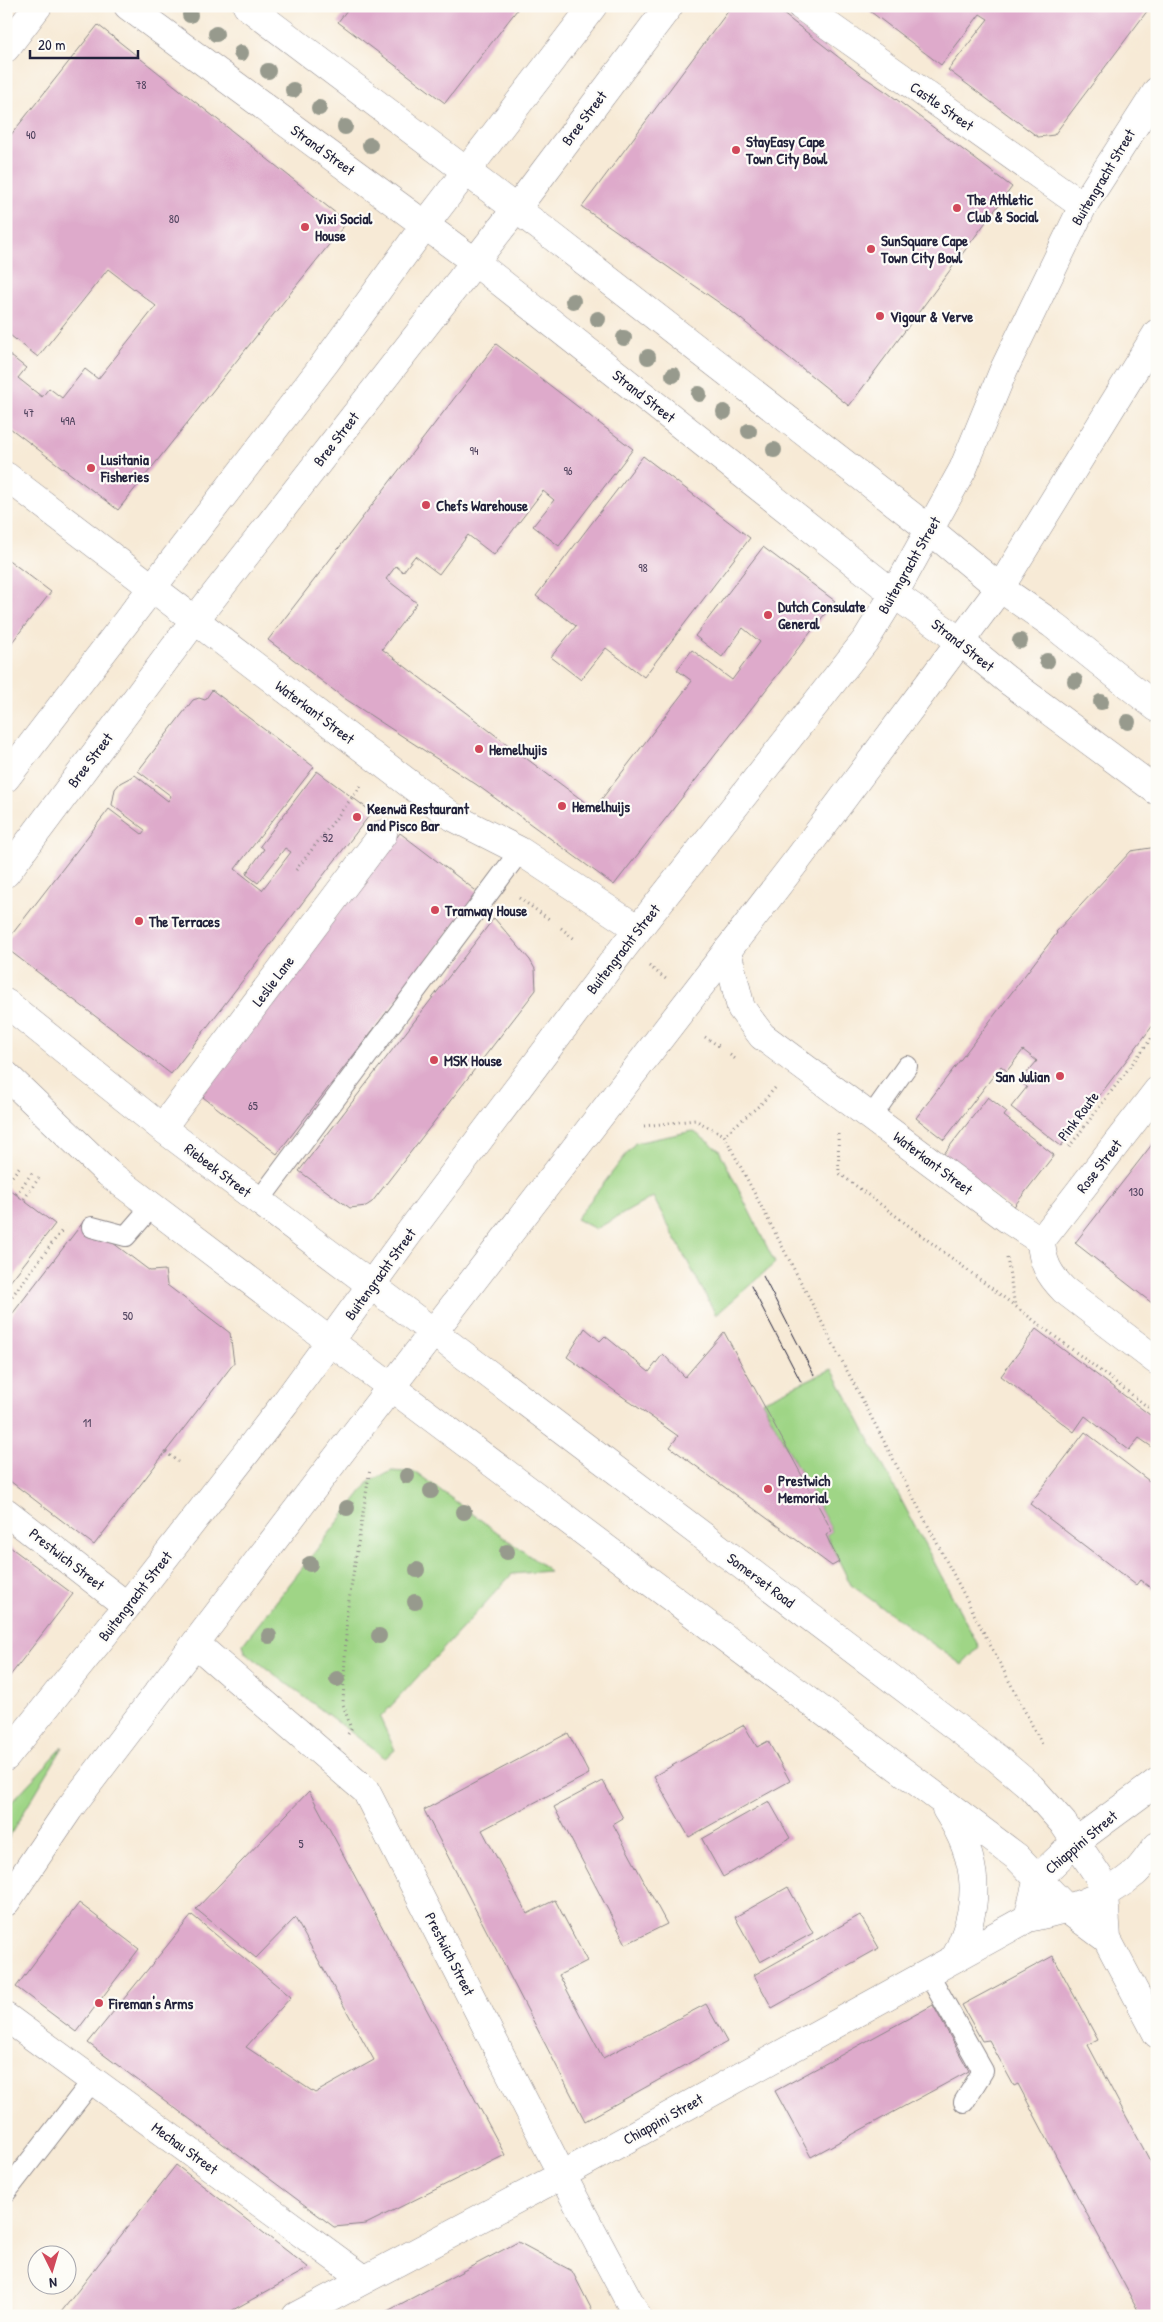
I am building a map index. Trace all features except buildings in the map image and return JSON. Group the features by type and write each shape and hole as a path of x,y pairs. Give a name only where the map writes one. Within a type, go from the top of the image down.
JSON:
{"street":[{"path":"6,48 38,6"},
{"name":"Strand Street","path":"128,6 475,262 894,594 960,641 1006,679 1157,791"},
{"path":"246,6 467,171 930,530 1000,588 1052,624 1157,708"},
{"path":"6,778 325,363 425,225 593,6"},
{"name":"Bree Street","path":"6,873 195,620 516,209 669,6"},
{"name":"Castle Street","path":"801,6 1082,206"},
{"name":"Buitengracht Street","path":"6,1757 127,1606 331,1342 371,1285 638,929 865,641 894,594 963,468 1004,369 1082,206 1157,91"},
{"path":"6,1902 69,1809 727,951 1000,588 1157,333"},
{"name":"Waterkant Street","path":"6,476 129,567 195,620 453,817 520,851 638,929"},
{"name":"Leslie Lane","path":"162,1128 383,834"},
{"name":"Waterkant Street","path":"727,951 741,1008 762,1036 1009,1220 1041,1241"},
{"name":"Riebeek Street","path":"6,1003 162,1128 434,1332"},
{"path":"6,1075 108,1172 1017,1858 1068,1910 1107,1939"},
{"name":"Rose Street","path":"1041,1241 1157,1091"},
{"path":"1041,1241 1042,1256 1050,1276 1064,1290 1157,1361"},
{"name":"Somerset Road","path":"434,1332 998,1759 1031,1787 1077,1841 1099,1877 1104,1894"},
{"name":"Prestwich Street","path":"6,1512 127,1606"},
{"name":"Prestwich Street","path":"196,1644 366,1791 562,2175 637,2316"},
{"name":"Chiappini Street","path":"1028,1918 1038,1878 1077,1841 1157,1782"},
{"path":"938,1798 964,1840 970,1863 974,1904 968,1933 955,1958"},
{"name":"Chiappini Street","path":"296,2316 562,2175 1028,1918 1068,1910 1104,1894 1136,1872 1157,1846"},
{"path":"1104,1894 1107,1939 1157,2034"},
{"name":"Mechau Street","path":"6,2017 364,2279"}],"lane":[{"path":"259,1201 520,851"},
{"path":"871,1117 907,1066"},
{"path":"92,1227 126,1236 152,1206"},
{"path":"928,1974 983,2071 964,2102"},
{"path":"6,2192 92,2080"}],"path":[{"path":"296,870 366,779"},
{"path":"524,901 549,919"},
{"path":"562,928 576,940"},
{"name":"Pink Route","path":"1063,1155 1157,1031"},
{"path":"705,1037 719,1046"},
{"path":"769,1084 783,1093"},
{"path":"724,1136 761,1104 775,1088"},
{"path":"644,1126 695,1120 724,1136 1042,1744"},
{"path":"838,1129 840,1173 1015,1306"},
{"path":"6,1184 21,1164"},
{"path":"16,1194 32,1173"},
{"path":"24,1199 39,1178"},
{"path":"6,1304 66,1225"},
{"path":"166,1452 178,1462"},
{"path":"332,1762 351,1729 343,1704 347,1613 370,1468"}],"green space":[{"path":"693,1131 719,1150 775,1263 716,1315 653,1197 596,1229 576,1219 635,1143"},
{"path":"832,1369 979,1647 962,1665 851,1585 826,1535 832,1531 762,1401"},
{"path":"392,1471 417,1473 550,1571 512,1574 380,1718 395,1750 385,1758 245,1652 243,1644 370,1481"},
{"path":"63,1747 6,1842 6,1808"}],"tram line":[{"path":"763,1276 814,1375"},
{"path":"751,1286 801,1382"}],"place":[{"name":"StayEasy Cape Town City Bowl","path":"736,150"},
{"name":"The Athletic Club & Social","path":"957,208"},
{"name":"Vixi Social House","path":"305,227"},
{"name":"SunSquare Cape Town City Bowl","path":"871,249"},
{"name":"Vigour & Verve","path":"880,316"},
{"name":"Lusitania Fisheries","path":"91,468"},
{"name":"Chefs Warehouse","path":"426,505"},
{"name":"Dutch Consulate General","path":"768,615"},
{"name":"Hemelhujis","path":"479,749"},
{"name":"Hemelhuijs","path":"562,806"},
{"name":"Keenwä Restaurant and Pisco Bar","path":"357,817"},
{"name":"Tramway House","path":"435,910"},
{"name":"The Terraces","path":"139,921"},
{"name":"MSK House","path":"434,1060"},
{"name":"San Julian","path":"1060,1076"},
{"name":"Prestwich Memorial","path":"768,1489"},
{"name":"Fireman's Arms","path":"99,2003"}]}
